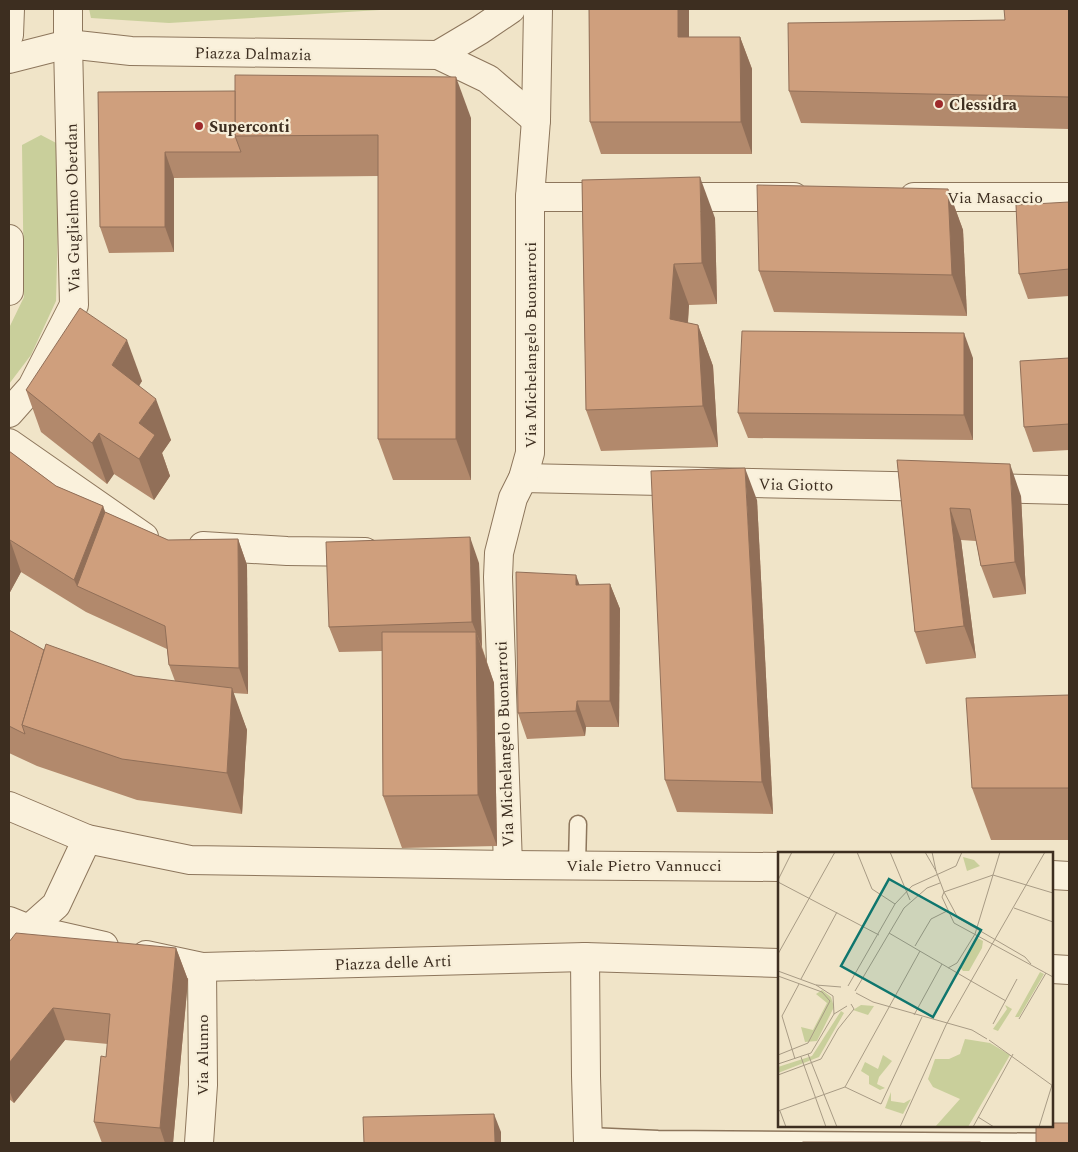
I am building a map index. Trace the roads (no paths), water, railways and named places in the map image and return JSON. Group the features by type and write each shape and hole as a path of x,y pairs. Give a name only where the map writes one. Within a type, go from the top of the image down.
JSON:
{"street":[{"path":"9,35 10,9"},
{"path":"68,9 68,44"},
{"path":"438,55 511,9"},
{"path":"536,120 538,9"},
{"name":"Piazza Dalmazia","path":"9,59 68,44 131,51 438,55 488,79 536,120"},
{"name":"Via Guglielmo Oberdan","path":"9,413 32,387 74,305 68,44"},
{"name":"Via Michelangelo Buonarroti","path":"508,865 499,587 489,552 523,478 530,452 530,197 536,120"},
{"path":"530,197 814,197"},
{"name":"Via Masaccio","path":"893,197 1069,197"},
{"path":"9,239 9,292"},
{"path":"9,443 151,542 287,551 393,552"},
{"name":"Via Giotto","path":"523,478 1069,490"},
{"path":"9,806 87,839 190,860 508,865"},
{"path":"9,954 19,925 56,905 87,839"},
{"name":"Viale Pietro Vannucci","path":"508,865 778,866"},
{"path":"1053,875 1069,876"},
{"name":"Piazza delle Arti","path":"19,925 202,967 585,957"},
{"path":"588,1140 585,957 778,963"},
{"name":"Via Alunno","path":"199,1143 203,1085 202,967"},
{"path":"1053,969 1069,970"}],"lane":[{"path":"577,865 578,824"},
{"path":"588,1140 1069,1142"}],"place":[{"name":"Clessidra","path":"939,104"},
{"name":"Superconti","path":"199,126"}]}
